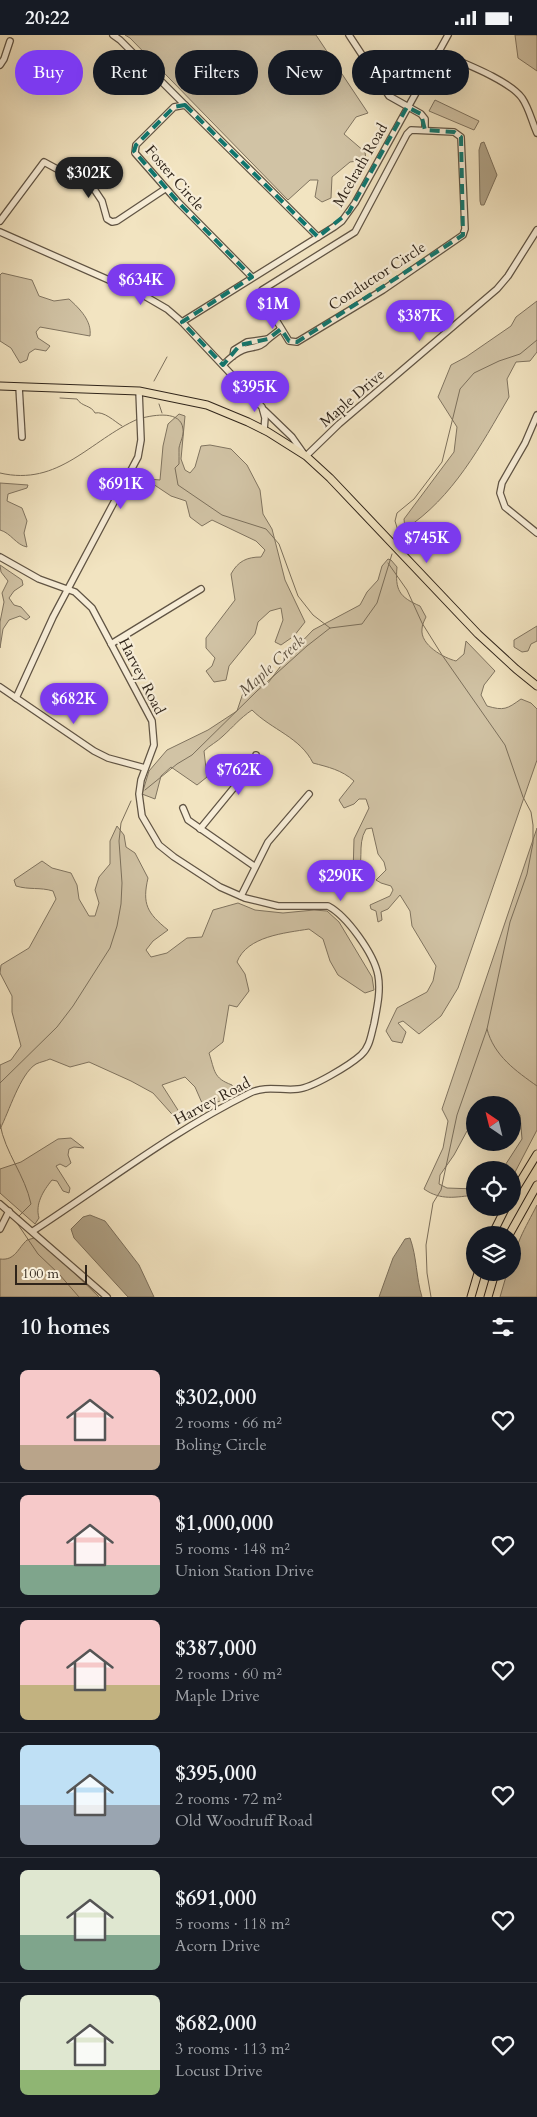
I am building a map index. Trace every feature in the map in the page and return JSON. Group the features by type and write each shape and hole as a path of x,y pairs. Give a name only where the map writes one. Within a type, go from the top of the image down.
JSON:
{"main road":[{"path":"0,385 140,391 207,405 264,430 305,455 347,496 478,633 537,686"},
{"path":"521,1180 537,1154"},
{"path":"514,1226 537,1185"},
{"path":"471,1297 476,1281"},
{"path":"488,1297 492,1281"}],"street":[{"path":"113,35 318,237"},
{"name":"Mcelrath Road","path":"440,50 448,35"},
{"path":"351,36 389,96 422,114 425,119 425,130"},
{"path":"0,65 10,41"},
{"path":"469,67 514,89 526,103 537,133"},
{"name":"Mcelrath Road","path":"182,321 334,227 349,212 414,95"},
{"name":"Foster Circle","path":"185,105 174,107 135,147 136,155 166,189 252,277"},
{"name":"Conductor Circle","path":"411,130 425,130 454,132 461,137 465,229 463,235 382,290 297,341 288,341 281,329 262,297 262,290 355,232 406,134 411,130"},
{"path":"0,221 44,162 94,189 102,201 107,219 112,222 117,221 166,189"},
{"name":"Maple Drive","path":"305,455 498,289 537,230"},
{"path":"0,232 143,295 167,309 182,321 264,410 292,437 305,455"},
{"path":"223,365 242,350 260,347 281,329"},
{"path":"19,387 22,437"},
{"path":"16,698 68,589 138,457 141,440 140,391"},
{"path":"264,410 264,430"},
{"path":"537,415 525,443 502,483 500,493 505,507 537,533"},
{"name":"Harvey Road","path":"0,557 32,576 68,589 87,602 111,644 152,721 154,745 139,787 140,808 147,826 159,845 220,887 241,896 278,906 328,906 340,913 370,956 378,976 377,1006 368,1046 361,1055 309,1087 298,1089 260,1089 207,1115 169,1138 33,1231"},
{"path":"111,644 200,589"},
{"path":"0,687 94,751 145,768"},
{"path":"200,829 255,762 256,755"},
{"path":"241,896 254,866 268,842 309,794"},
{"path":"183,808 188,820 254,866"},
{"path":"0,1204 107,1297"},
{"path":"0,1229 9,1211"}],"highlighted area":[{"path":"185,105 318,237 349,212 407,107 421,114 425,130 454,132 461,137 463,235 297,342 289,341 281,329 268,339 240,345 223,365 182,322 252,277 178,202 134,151 136,145 174,107"}],"shaded area":[{"path":"125,35 316,35 326,50 268,50 268,95 342,95 342,74 352,89 352,95 356,95 368,113 356,117 344,134 365,152 366,160 350,162 332,177 331,198 322,202 315,197 318,180 310,180 288,200 186,95 258,95 258,50 175,50 175,84 165,74 165,50 142,50"},
{"path":"515,35 537,35 537,71 518,58"},
{"path":"435,100 479,121 474,130 429,111"},
{"path":"484,142 497,175 484,205 481,205 479,150 481,143"},
{"path":"2,273 32,280 39,296 54,301 69,299 87,320 90,336 40,327 36,332 38,338 50,346 46,351 35,349 29,353 27,360 20,363 11,348 0,341 0,275"},
{"path":"537,301 537,352 530,361 516,362 507,379 509,397 488,434 452,486 438,502 405,529 404,519 454,452 457,427 438,397 451,365 511,326 516,317"},
{"path":"179,414 185,416 181,459 185,470 190,473 195,467 201,446 210,445 231,449 247,465 260,490 263,514 272,529 285,580 305,622 294,636 281,645 275,642 283,620 281,608 270,611 258,622 255,634 229,666 226,680 214,682 206,671 212,666 215,658 206,648 206,638 235,600 231,574 243,561 261,557 265,550 256,541 212,520 202,526 190,517 186,501 171,496 135,472 138,468 149,479 160,480 163,446 168,424"},
{"path":"0,483 28,485 27,488 8,494 7,501 22,508 27,521 24,533 27,547 0,530"},
{"path":"388,559 397,567 397,582 400,592 407,599 420,606 426,617 422,626 422,635 429,645 439,654 456,661 464,654 466,641 495,671 484,685 481,695 487,706 505,708 521,699 531,703 537,709 537,760 458,988 441,1016 419,1034 403,1021 398,1023 406,1032 402,1043 392,1041 386,1031 397,1008 427,992 433,981 436,966 412,926 410,911 400,895 388,909 381,912 382,920 378,922 376,911 371,909 370,905 390,896 393,890 391,886 376,880 386,870 384,862 378,854 372,828 366,829 363,835 360,867 355,879 353,874 354,839 369,808 366,799 359,799 354,804 344,808 339,800 354,781 340,772 313,763 293,740 252,710 204,751 207,777 197,785 171,767 161,776 155,799 142,794 149,771 167,750 208,730 237,711 243,693 268,683 289,655 313,630 360,605 367,592 378,580 382,566"},
{"path":"0,565 22,580 23,585 14,591 9,598 14,605 21,607 30,617 26,620 20,616 9,620 3,629 0,648 0,622 4,602 2,593 8,581 1,572"},
{"path":"537,626 537,641 531,644 528,651 522,652 514,647 514,640"},
{"path":"117,826 124,835 126,847 135,853 148,878 146,901 148,907 155,918 168,930 153,941 146,950 151,957 167,953 187,938 202,937 213,910 238,903 255,910 283,913 314,910 327,911 339,922 372,977 374,990 365,993 338,975 330,961 323,939 309,929 268,937 249,946 237,962 245,974 249,991 237,1007 229,1005 223,1042 209,1053 218,1077 232,1085 235,1092 231,1095 216,1103 202,1103 195,1087 185,1077 162,1085 183,1118 179,1122 153,1093 131,1081 89,1062 70,1067 50,1059 36,1064 25,1076 0,1129 0,1065 11,1060 21,1046 12,1012 12,996 0,973 1,965 29,948 56,899 53,891 16,886 14,880 42,861 52,868 71,873 77,885 79,899 89,916 95,916 99,903 95,890 99,877 110,864 110,841"},
{"path":"537,828 537,1130 521,1161 508,1161 514,1151 521,1151 521,1096 466,1096 466,1133 440,1175 439,1184 447,1188 466,1189 466,1196 443,1197 424,1189 443,1148 448,1121 442,1109"},
{"path":"71,1138 84,1148 74,1147 69,1149 68,1155 71,1163 66,1167 60,1164 56,1166 70,1188 69,1193 63,1191 57,1181 52,1180 41,1198 38,1208 39,1218 35,1224 0,1193 0,1169 21,1162 58,1139"},
{"path":"537,1205 537,1297 500,1297 505,1281 521,1281 521,1236"},
{"path":"90,1215 105,1221 139,1265 154,1297 128,1297 74,1238 71,1229 83,1217"},
{"path":"34,1238 62,1261 99,1297 0,1297 0,1259 13,1256 27,1240"},
{"path":"410,1238 422,1297 379,1297 393,1258 405,1239"}],"waterway":[{"name":"Maple Creek","path":"399,534 395,521 397,513 414,499 442,462 460,389 474,373 499,361 520,354 537,340"},
{"path":"154,381 167,357"},
{"path":"60,398 77,399 95,413 105,415 122,426"},
{"path":"159,404 162,413"},
{"path":"142,418 166,415 172,416 181,423 183,432 179,448 179,464 175,468 178,485 222,515 266,529 279,544 298,596 313,615 330,628"},
{"path":"0,473 21,476 57,468 138,419"},
{"name":"Maple Creek","path":"145,790 177,764 192,755 257,691 330,628 362,624 377,603 392,554"},
{"path":"388,563 407,590 422,623 442,655 505,745 523,797 531,812 533,825 533,843 527,874 510,922 487,1029 457,1115 441,1190 433,1203 426,1245 427,1273 431,1297"},
{"name":"Maple Creek","path":"0,1083 57,1027 73,1006 110,948 121,904 122,883 119,841 121,823 131,801"},
{"path":"487,1029 490,1039 500,1055 537,1086"},
{"path":"0,1124 6,1145 24,1183 31,1204 19,1216"},
{"path":"17,1223 38,1254 79,1297"}]}
